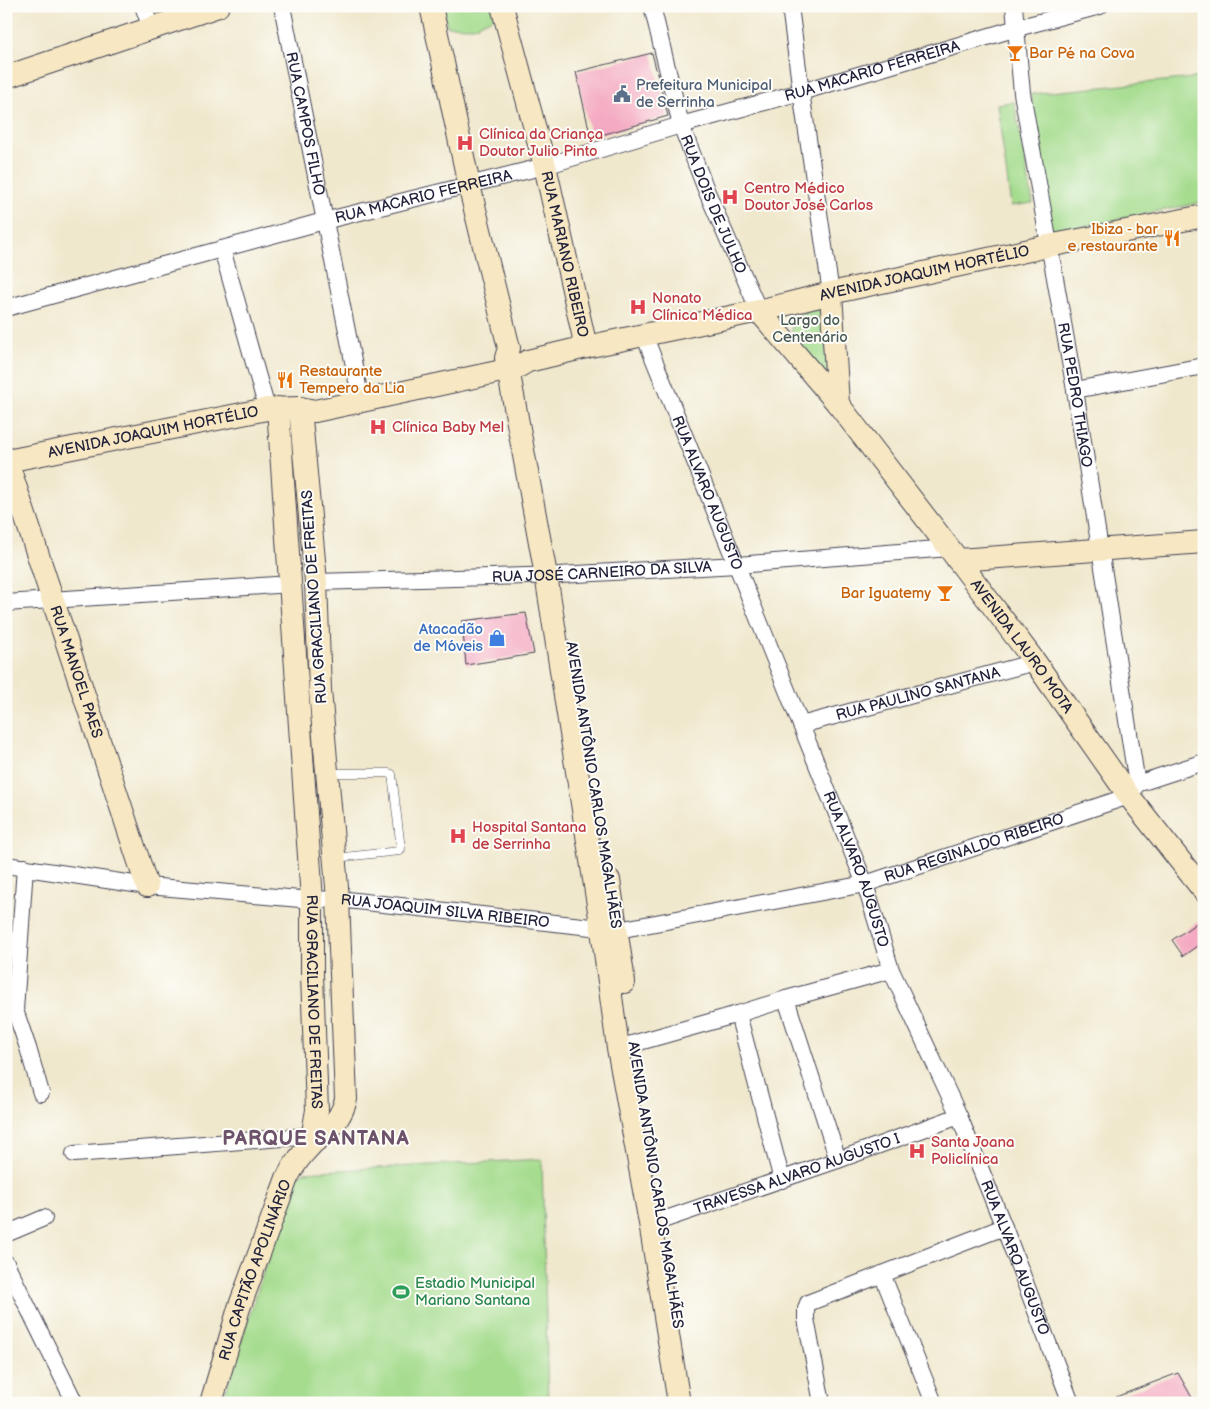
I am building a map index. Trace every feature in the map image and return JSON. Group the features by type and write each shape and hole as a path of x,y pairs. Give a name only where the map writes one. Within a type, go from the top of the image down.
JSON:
{"street":[{"path":"143,6 151,28"},
{"path":"6,77 218,6"},
{"name":"RUA CAMPOS FILHO","path":"282,6 359,395"},
{"name":"AVENIDA ANTÔNIO CARLOS MAGALHÃES","path":"431,6 470,185 513,360 553,575 610,930 625,1047 667,1288 692,1403"},
{"name":"RUA DOIS DE JULHO","path":"652,6 681,125 707,192 759,311"},
{"path":"790,6 830,293 838,404"},
{"name":"RUA PEDRO THIAGO","path":"1014,6 1020,86 1075,390 1100,549 1133,790"},
{"name":"RUA MACARIO FERREIRA","path":"6,308 324,222 545,166 1017,28 1100,6"},
{"name":"RUA MARIANO RIBEIRO","path":"503,11 545,166 586,347"},
{"name":"AVENIDA JOAQUIM HORTÉLIO","path":"7,460 281,408 313,399 359,395 513,360 586,347 759,311 830,293 1048,246 1204,216"},
{"path":"222,249 281,408"},
{"name":"AVENIDA LAURO MOTA","path":"759,311 838,404 1133,790 1204,891"},
{"name":"RUA ALVARO AUGUSTO","path":"644,335 865,884 891,970 959,1116 1004,1227 1071,1403"},
{"path":"1075,390 1204,366"},
{"name":"RUA GRACILIANO DE FREITAS","path":"281,408 316,582 320,690 338,899 346,1099 344,1108 316,1138"},
{"name":"RUA GRACILIANO DE FREITAS","path":"281,408 312,900 316,1138"},
{"name":"RUA MANOEL PAES","path":"7,460 13,503 54,600 147,886"},
{"path":"953,554 1100,549 1204,542"},
{"name":"RUA JOSÉ CARNEIRO DA SILVA","path":"316,582 553,575 953,554"},
{"path":"6,603 291,584"},
{"name":"RUA PAULINO SANTANA","path":"801,726 1035,662"},
{"name":"RUA REGINALDO RIBEIRO","path":"610,930 865,884 1133,790 1204,762"},
{"name":"RUA JOAQUIM SILVA RIBEIRO","path":"6,864 147,886 312,900 338,899 610,930"},
{"path":"25,867 10,1011 28,1048 40,1093"},
{"path":"625,1047 891,970"},
{"path":"786,999 838,1160"},
{"path":"738,1014 782,1180"},
{"name":"TRAVESSA ALVARO AUGUSTO I","path":"656,1222 782,1180 959,1116"},
{"path":"74,1154 316,1138"},
{"name":"RUA CAPITÃO APOLINÁRIO","path":"211,1403 239,1308 286,1178 293,1165 316,1138"},
{"path":"6,1234 44,1218"},
{"path":"822,1403 806,1319 808,1303 1004,1227"},
{"path":"6,1263 75,1403"},
{"path":"882,1274 934,1403"},
{"name":"AVENIDA ANTÔNIO CARLOS MAGALHÃES","path":"667,1288 679,1403"}],"lane":[{"path":"327,773 389,772 392,774 400,849 399,851 333,858"}],"green space":[{"path":"442,6 492,6 494,17 474,27 447,26"},
{"path":"1204,77 1204,202 1051,233 1031,94"},
{"path":"1014,102 1033,203 1011,206 997,104"},
{"name":"Largo do Centenário","path":"812,309 821,311 831,385 791,330 794,316"},
{"name":"Estadio Municipal Mariano Santana","path":"542,1159 548,1403 222,1403 292,1181 303,1172"}],"building":[{"name":"Prefeitura Municipal de Serrinha","path":"652,53 668,116 591,138 576,72"},
{"name":"Atacadão de Móveis","path":"526,613 534,654 466,665 462,621"},
{"path":"1204,918 1204,941 1183,956 1172,940"},
{"path":"1178,1373 1195,1403 1103,1403 1103,1402"}],"place":[{"name":"Bar Pé na Cova","path":"1015,53"},
{"name":"Prefeitura Municipal de Serrinha","path":"622,94"},
{"name":"Clínica da Criança Doutor Julio Pinto","path":"465,143"},
{"name":"Centro Médico Doutor José Carlos","path":"730,197"},
{"name":"Ibiza - bar e restaurante","path":"1172,238"},
{"name":"Nonato Clínica Médica","path":"638,307"},
{"name":"Restaurante Tempero da Lia","path":"285,380"},
{"name":"Clínica Baby Mel","path":"378,427"},
{"name":"Bar Iguatemy","path":"945,593"},
{"name":"Atacadão de Móveis","path":"497,638"},
{"name":"Hospital Santana de Serrinha","path":"458,836"},
{"name":"Santa Joana Policlínica","path":"917,1151"},
{"name":"Estadio Municipal Mariano Santana","path":"401,1292"}],"district":[{"name":"PARQUE SANTANA","path":"316,1138"}]}
